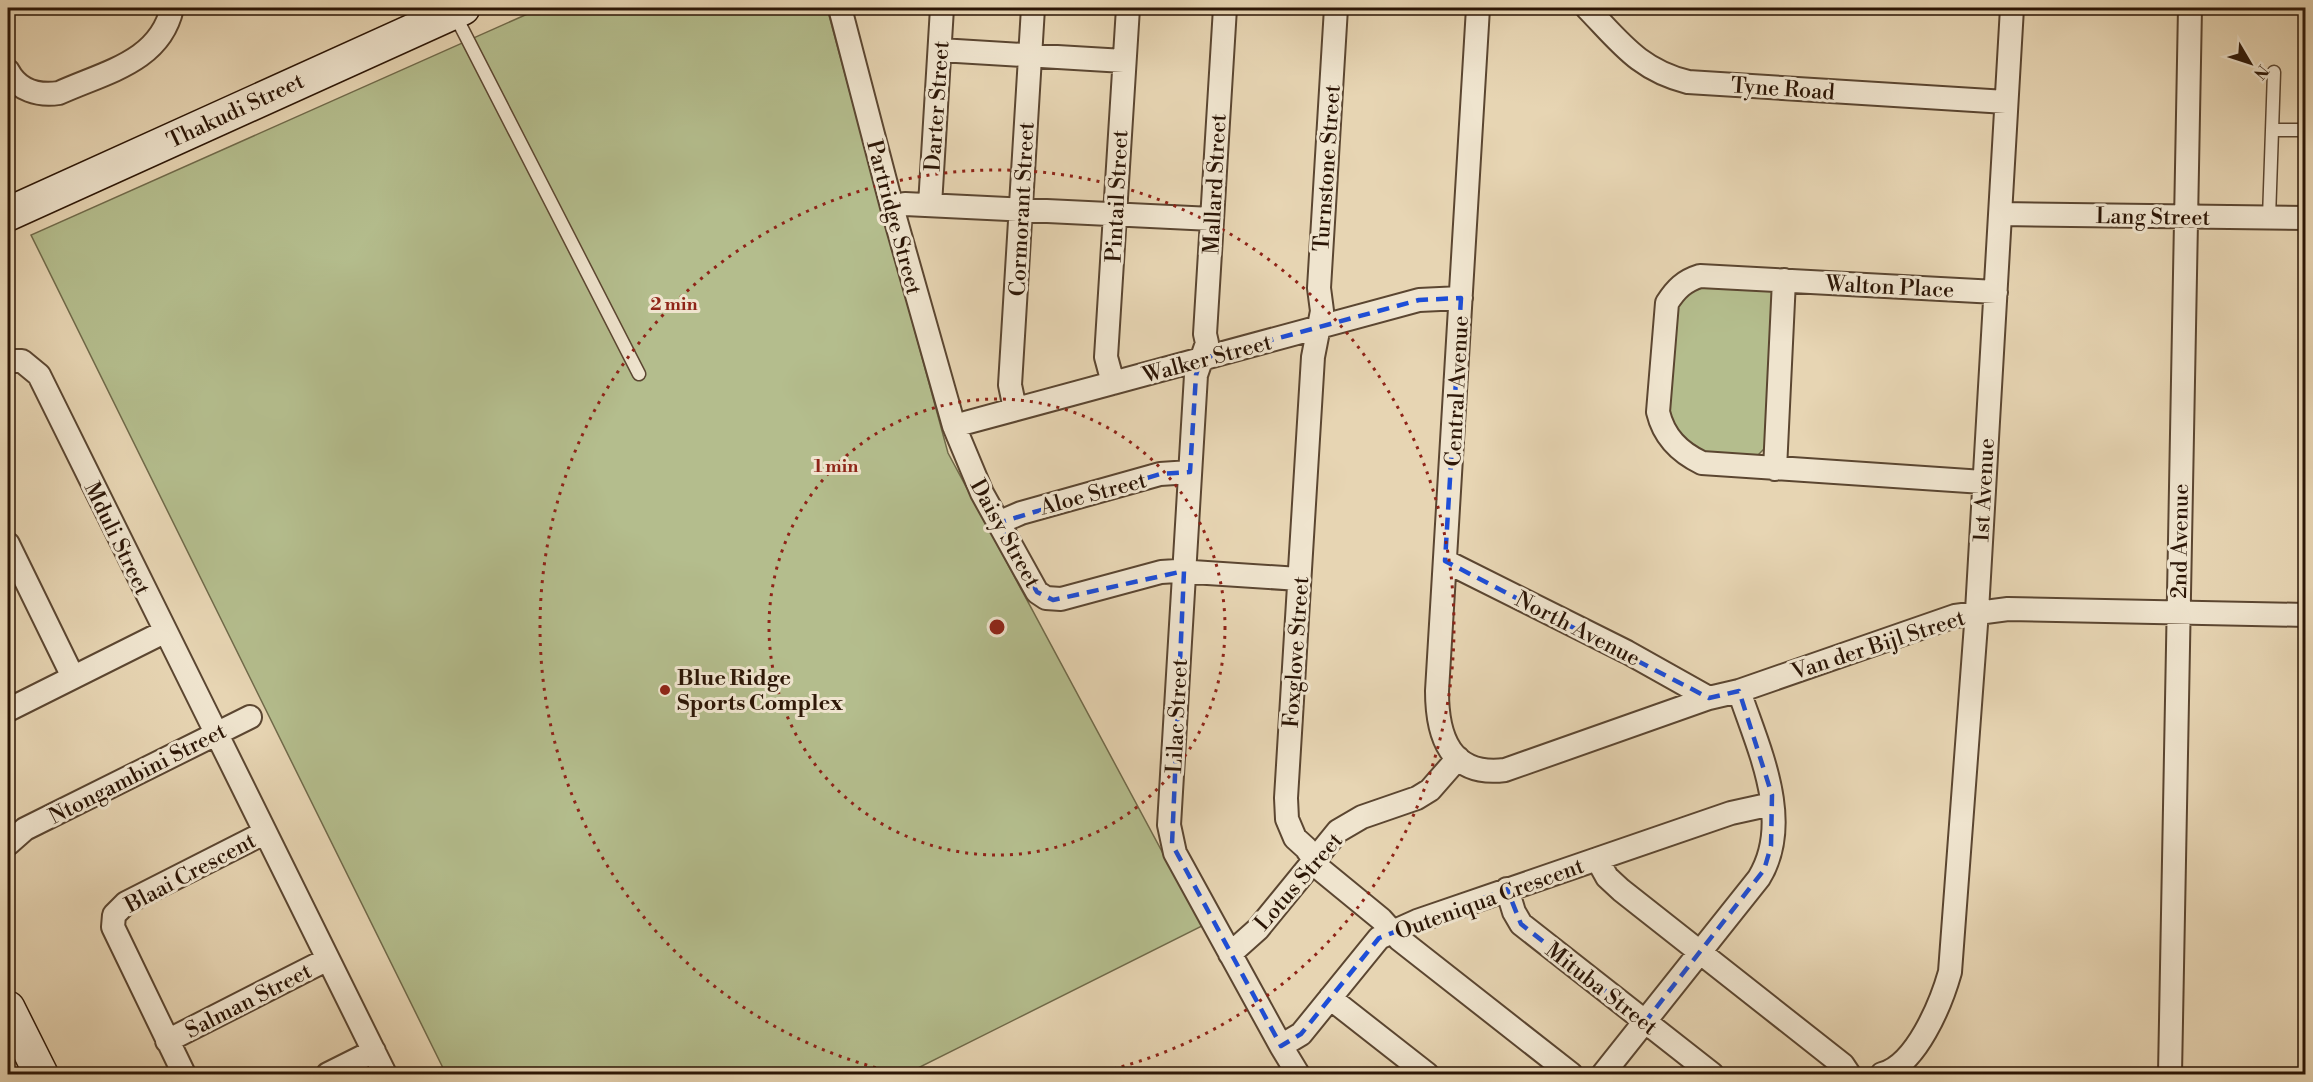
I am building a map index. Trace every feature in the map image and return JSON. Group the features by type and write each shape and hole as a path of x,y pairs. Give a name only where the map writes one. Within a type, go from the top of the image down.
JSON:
{"street":[{"path":"8,70 25,89 47,95 59,93 147,52 163,34 172,8"},
{"name":"Partridge Street","path":"840,8 892,207 954,426"},
{"name":"Darter Street","path":"930,205 942,8"},
{"name":"Cormorant Street","path":"1015,409 1010,385 1033,8"},
{"name":"Pintail Street","path":"1113,383 1106,357 1128,8"},
{"name":"Mallard Street","path":"1202,359 1207,343 1205,334 1225,8"},
{"name":"Turnstone Street","path":"1317,328 1322,311 1319,288 1336,8"},
{"name":"Central Avenue","path":"1462,761 1441,736 1437,712 1478,8"},
{"name":"Tyne Road","path":"1587,8 1645,65 1662,76 1688,82 2006,102"},
{"name":"1st Avenue","path":"1882,1074 1895,1071 1926,1028 1937,1011 1950,972 1977,611 2012,8"},
{"name":"2nd Avenue","path":"2170,1074 2190,8"},
{"name":"Thakudi Street","path":"8,214 459,10"},
{"path":"940,50 1125,61"},
{"path":"892,207 930,205 1212,219"},
{"name":"Lang Street","path":"2001,214 2306,218"},
{"name":"Walton Place","path":"1983,482 1702,463 1686,455 1662,428 1658,412 1667,303 1675,291 1688,280 1700,276 1996,292"},
{"path":"1775,469 1785,280"},
{"name":"Walker Street","path":"954,426 1419,300 1461,298"},
{"name":"Foxglove Street","path":"1317,328 1286,808 1295,838 1320,870 1381,919 1393,932 1571,1074"},
{"name":"Lilac Street","path":"1202,359 1196,375 1170,835 1175,853 1281,1046"},
{"name":"Mduli Street","path":"8,361 22,361 39,375 164,632 217,733"},
{"name":"Daisy Street","path":"954,426 968,464 998,524 1034,587 1046,598 1061,600 1161,572 1299,579"},
{"name":"Aloe Street","path":"998,524 1021,513 1150,477 1190,472"},
{"path":"8,544 17,587 73,677"},
{"name":"North Avenue","path":"1445,561 1627,652 1709,698"},
{"name":"Van der Bijl Street","path":"1462,761 1493,772 1505,770 1709,698 1739,691 1955,616 1977,611 2008,609 2306,615"},
{"path":"8,710 164,632"},
{"path":"1603,1074 1764,870 1771,846 1772,804 1768,776 1739,691"},
{"name":"Ntongambini Street","path":"8,844 16,831 250,717"},
{"name":"Blaai Crescent","path":"217,733 264,833 386,1074"},
{"name":"Lotus Street","path":"1230,954 1258,929 1338,831 1349,823 1417,798 1430,790 1462,761"},
{"name":"Outeniqua Crescent","path":"1281,1046 1300,1034 1379,938 1507,890 1731,813 1772,804"},
{"name":"Blaai Crescent","path":"184,1074 113,927 114,915 126,903 264,833"},
{"path":"1597,859 1607,877 1621,890 1843,1065 1849,1074"},
{"name":"Mituba Street","path":"1507,890 1514,912 1521,924 1712,1074"},
{"name":"Salman Street","path":"167,1041 328,958"},
{"path":"1330,998 1427,1074"},
{"path":"8,1008 41,1074"},
{"path":"1281,1046 1299,1074"},
{"path":"328,1074 374,1051"}],"lane":[{"path":"459,10 639,374"},
{"path":"2269,218 2274,72"},
{"path":"2271,130 2306,130"}],"highlighted area":[{"path":"1461,298 1445,561 1709,698 1739,691 1772,795 1771,846 1764,870 1645,1022 1521,924 1507,889 1379,938 1301,1034 1281,1046 1172,844 1184,571 1053,600 1037,592 998,523 1160,474 1190,472 1196,375 1201,359 1419,300"}],"green space":[{"name":"Blue Ridge Sports Complex","path":"541,8 827,8 948,453 1202,926 906,1074 446,1074 31,235"},
{"path":"1700,286 1765,287 1772,293 1774,301 1767,446 1756,457 1698,452 1679,438 1667,410 1674,313 1681,297"}],"place":[{"name":"Blue Ridge Sports Complex","path":"665,690"}]}
